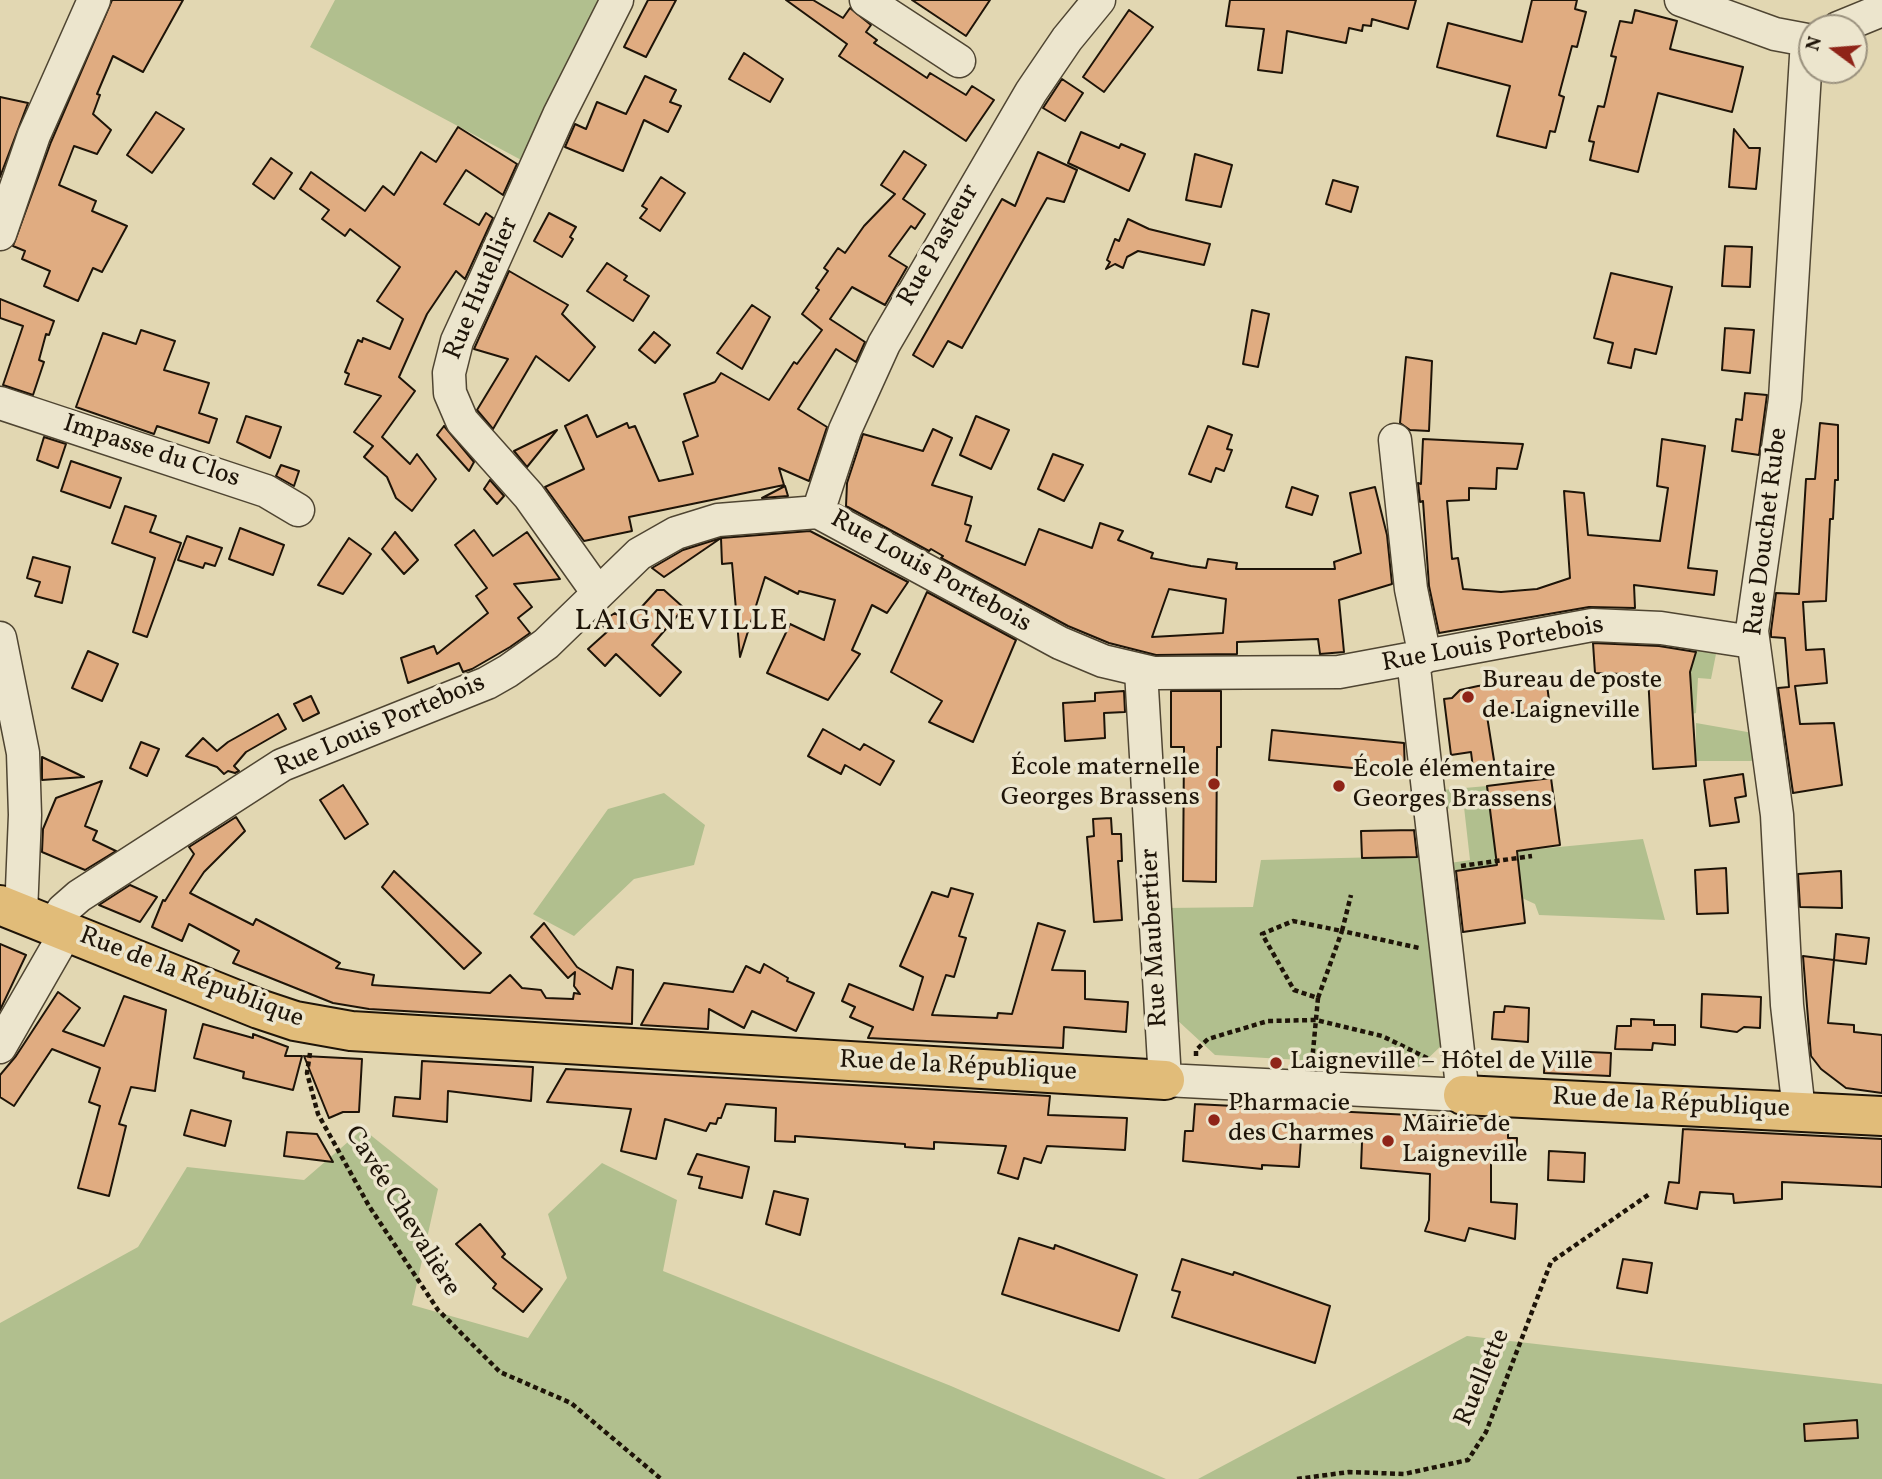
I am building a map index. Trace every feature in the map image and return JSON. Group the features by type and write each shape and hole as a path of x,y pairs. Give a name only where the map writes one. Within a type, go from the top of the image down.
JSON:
{"main road":[{"name":"Rue de la République","path":"35,919 259,1009 316,1026 395,1035 1180,1080"},
{"name":"Rue de la République","path":"1462,1085 1882,1116"}],"street":[{"path":"0,233 34,135 94,0"},
{"name":"Rue Hutellier","path":"598,593 530,496 462,421 450,393 449,373 457,341 559,115 617,0"},
{"name":"Rue Pasteur","path":"818,512 845,430 884,344 1031,92 1067,39 1099,0"},
{"path":"1681,0 1775,34 1798,37"},
{"path":"876,3 959,61"},
{"name":"Rue Douchet Rube","path":"1799,1111 1787,1005 1777,815 1752,642 1753,608 1785,400 1807,84"},
{"name":"Impasse du Clos","path":"0,403 266,491 298,510"},
{"path":"1395,440 1419,658 1436,870 1462,1085"},
{"name":"Rue Louis Portebois","path":"0,1047 35,919 63,910 79,896 282,765 508,671 546,644 639,554 694,526 718,520 818,512 1060,643 1103,661 1141,671 1179,674 1324,673 1599,625 1669,629 1752,642"},
{"path":"0,638 22,739 13,806 35,919"},
{"name":"Rue Maubertier","path":"1141,671 1180,1080"},
{"name":"Rue de la République","path":"1180,1080 1462,1085"}],"path":[{"path":"1436,870 1532,856"},
{"path":"1312,1062 1318,998 1342,931 1350,895"},
{"path":"1318,998 1294,990 1262,934 1293,921 1446,953"},
{"path":"1180,1080 1196,1050 1208,1039 1268,1021 1316,1020 1382,1035 1462,1085"},
{"name":"Cavée Chevalière","path":"316,1026 307,1073 318,1114 369,1206 438,1310 500,1372 571,1403 662,1479"},
{"name":"Ruellette","path":"1297,1479 1349,1472 1404,1474 1468,1460 1486,1432 1551,1262 1651,1193"}],"green space":[{"path":"335,0 601,0 525,162 310,47"},
{"path":"1697,647 1717,649 1711,679 1698,678 1696,713 1692,714 1690,672"},
{"path":"1696,723 1753,733 1758,761 1696,761"},
{"path":"1487,786 1496,853 1643,839 1665,920 1539,915 1535,904 1522,898 1505,864 1451,871 1450,863 1470,860 1464,807 1444,809 1442,790"},
{"path":"664,793 705,825 694,865 634,879 574,936 533,914 608,809"},
{"path":"1422,856 1443,1044 1419,1067 1215,1055 1175,1018 1166,908 1253,907 1261,860"},
{"path":"363,1129 438,1189 412,1305 528,1338 567,1278 548,1214 602,1163 677,1200 663,1271 951,1386 1166,1479 0,1479 0,1323 138,1247 187,1167 304,1180"},
{"path":"1467,1336 1882,1384 1882,1479 1198,1479"}],"building":[{"path":"112,0 183,0 143,72 113,56 97,94 100,95 93,114 111,130 97,154 74,146 59,185 96,201 92,211 127,226 102,272 93,268 78,301 44,286 50,271 22,259 25,251 13,246 51,142"},
{"path":"648,0 676,0 646,57 624,47"},
{"path":"786,0 813,0 843,18 850,8 871,25 866,32 877,40 874,43 927,78 930,73 966,95 972,86 994,100 966,141 839,56 847,44"},
{"path":"912,0 990,0 966,36"},
{"path":"1230,0 1416,0 1408,29 1372,19 1371,26 1363,25 1362,31 1349,28 1346,43 1287,31 1282,73 1258,70 1264,29 1226,26"},
{"path":"1532,0 1577,0 1575,9 1586,12 1577,47 1572,46 1559,95 1564,97 1555,132 1550,131 1546,148 1497,136 1510,86 1437,67 1448,23 1522,42"},
{"path":"1129,10 1153,27 1104,92 1083,77"},
{"path":"1635,10 1677,21 1670,49 1743,67 1732,112 1658,93 1638,172 1590,160 1594,142 1589,141 1598,106 1604,107 1616,57 1611,56 1620,21 1632,23"},
{"path":"744,53 783,79 770,102 729,79"},
{"path":"645,76 676,90 670,102 681,106 668,132 644,120 623,171 565,147 575,124 586,129 597,102 626,114"},
{"path":"1062,79 1083,93 1065,121 1043,108"},
{"path":"0,97 28,103 0,177"},
{"path":"156,112 184,129 152,173 127,155"},
{"path":"458,127 517,164 503,195 466,170 444,204 479,225 486,213 493,218 465,279 456,271 427,314 399,377 415,391 382,437 410,464 417,454 436,479 412,511 396,498 387,477 364,457 373,446 354,432 381,396 345,384 349,374 345,372 358,340 362,342 363,338 390,349 403,319 377,301 400,267 350,229 345,236 322,219 329,210 300,189 311,172 365,211 383,186 394,195 421,152 436,162"},
{"path":"1734,129 1749,148 1760,148 1756,189 1729,187"},
{"path":"1081,132 1119,148 1121,144 1145,154 1129,191 1068,163"},
{"path":"904,151 926,165 903,199 925,214 915,229 911,226 889,256 907,267 885,305 852,287 830,319 865,342 856,362 836,349 798,409 827,427 809,481 779,468 784,485 629,517 632,531 584,541 545,487 584,469 565,426 587,415 597,437 627,423 629,428 635,426 659,481 693,474 683,442 698,436 684,394 715,382 721,373 769,400 794,362 797,364 822,330 802,314 819,290 816,288 828,271 824,268 838,248 845,253 864,226 895,194 881,185"},
{"path":"1038,152 1077,170 1064,202 1047,198 962,348 948,341 933,367 913,355 1002,199 1015,206"},
{"path":"1195,154 1232,165 1221,207 1186,200"},
{"path":"271,158 292,173 274,199 253,184"},
{"path":"661,177 685,193 660,231 640,218 647,209 642,206"},
{"path":"1333,180 1358,187 1351,212 1326,204"},
{"path":"549,213 576,227 570,237 573,239 562,257 534,241"},
{"path":"1128,219 1149,229 1210,244 1204,265 1138,251 1127,257 1123,268 1115,264 1106,269 1115,239 1119,241"},
{"path":"1725,246 1752,247 1750,287 1722,286"},
{"path":"607,263 627,276 624,280 649,296 633,321 587,291"},
{"path":"509,271 568,305 562,314 595,347 569,381 536,356 493,429 477,410 508,359 474,349"},
{"path":"1611,273 1672,287 1656,354 1635,349 1631,368 1608,363 1613,343 1594,338"},
{"path":"0,299 54,321 49,335 46,334 39,360 44,362 33,395 3,385 23,326 0,318"},
{"path":"752,305 770,317 742,369 717,353"},
{"path":"1252,310 1269,314 1258,367 1243,364"},
{"path":"1725,328 1754,330 1750,373 1722,370"},
{"path":"141,330 175,341 164,370 209,383 199,413 217,419 209,443 157,426 154,434 76,407 103,333 136,344"},
{"path":"654,332 670,345 655,363 639,350"},
{"path":"1406,357 1432,361 1429,431 1410,430 1400,423"},
{"path":"1745,393 1767,395 1759,455 1732,451 1736,419 1742,420"},
{"path":"246,416 281,427 270,458 237,442"},
{"path":"976,416 1009,430 991,469 960,455"},
{"path":"1820,423 1838,425 1838,480 1835,480 1833,519 1830,519 1826,601 1803,602 1806,650 1824,649 1827,683 1795,686 1800,724 1834,723 1842,785 1793,793 1778,688 1789,687 1785,638 1771,637 1771,631 1776,593 1799,594 1806,479 1815,479"},
{"path":"444,426 474,462 469,471 437,435"},
{"path":"1208,426 1232,435 1227,449 1232,450 1224,471 1216,468 1211,482 1189,474"},
{"path":"933,429 952,438 932,485 972,497 965,524 971,526 966,541 1025,565 1039,529 1092,548 1100,523 1123,531 1118,540 1153,553 1151,558 1191,566 1206,568 1208,559 1237,563 1236,569 1335,569 1334,562 1361,553 1350,493 1375,487 1387,535 1392,584 1339,600 1344,652 1320,654 1318,639 1237,642 1237,654 1156,655 1109,643 1068,626 941,558 943,556 931,549 929,551 846,506 847,483 863,434 923,451","holes":["1169,589 1226,599 1223,633 1152,637"]},
{"path":"557,430 527,467 514,451"},
{"path":"44,437 66,444 58,468 37,460"},
{"path":"1423,439 1523,444 1517,469 1497,468 1496,489 1469,488 1469,500 1447,501 1452,559 1458,558 1463,589 1501,592 1537,589 1570,578 1564,491 1584,493 1588,535 1660,541 1668,488 1657,486 1662,439 1705,446 1688,568 1717,571 1714,595 1634,585 1635,608 1589,607 1439,633 1429,586 1423,501 1420,502 1418,483 1421,484"},
{"path":"1053,454 1083,465 1064,501 1038,489"},
{"path":"71,461 121,478 110,508 61,491"},
{"path":"281,465 299,471 294,486 276,476"},
{"path":"490,480 504,496 497,504 484,489"},
{"path":"785,486 788,496 762,498"},
{"path":"1292,487 1318,496 1312,515 1286,507"},
{"path":"125,506 156,516 150,532 181,543 147,637 133,632 155,558 112,543"},
{"path":"240,528 284,545 273,575 229,559"},
{"path":"474,530 493,556 527,532 560,579 514,584 532,607 518,618 530,633 510,647 472,669 463,672 459,663 408,683 401,658 434,646 437,654 488,613 476,596 487,588 455,545"},
{"path":"810,531 908,582 887,613 872,605 852,650 860,654 828,700 767,673 790,624 824,640 835,600 799,591 798,594 765,577 740,657 732,563 722,564 721,538"},
{"path":"395,532 418,560 404,574 382,549"},
{"path":"187,536 222,548 215,566 205,563 203,568 178,560"},
{"path":"349,538 371,554 343,594 318,585"},
{"path":"721,538 664,577 652,568 683,550"},
{"path":"33,557 70,567 62,603 35,596 40,582 27,578"},
{"path":"657,590 664,590 684,608 652,645 681,672 660,696 616,654 605,666 588,649 608,631 599,623 615,613 627,623"},
{"path":"927,592 1016,640 973,742 929,722 942,701 891,672"},
{"path":"1593,643 1659,646 1696,652 1690,672 1696,766 1653,769 1648,675 1595,673"},
{"path":"88,651 118,664 102,701 72,688"},
{"path":"1546,677 1550,708 1487,716 1496,773 1474,776 1471,752 1451,755 1444,699 1452,698 1460,690 1478,686"},
{"path":"1124,691 1125,712 1104,713 1105,738 1065,741 1063,703 1095,701 1095,693"},
{"path":"1171,691 1221,691 1221,747 1217,747 1216,882 1183,881 1184,747 1171,747"},
{"path":"311,696 319,713 303,721 294,704"},
{"path":"278,714 286,729 246,752 234,766 239,771 235,773 228,771 224,774 217,767 186,756 203,738 217,751"},
{"path":"823,729 860,750 864,744 894,761 880,785 845,765 841,774 808,756"},
{"path":"1272,730 1404,743 1405,773 1269,760"},
{"path":"141,742 159,749 147,776 130,768"},
{"path":"42,757 84,777 42,780"},
{"path":"1743,774 1746,796 1735,798 1739,822 1710,826 1704,780"},
{"path":"1551,778 1560,845 1517,851 1525,923 1463,932 1456,871 1497,865 1487,786"},
{"path":"102,781 85,826 97,831 93,840 116,851 85,870 42,852 43,829 56,798"},
{"path":"343,785 368,824 345,839 320,800"},
{"path":"236,817 245,831 204,872 190,893 253,925 256,919 340,963 336,968 374,975 372,985 490,993 510,975 522,988 541,990 546,998 573,999 574,993 580,994 574,986 575,972 568,978 531,937 544,923 577,967 612,989 617,967 633,970 632,1024 369,1009 333,1003 233,963 239,951 189,924 182,941 152,927 163,900 165,901 194,854 189,847"},
{"path":"1111,818 1112,834 1121,834 1122,861 1118,861 1122,920 1094,922 1087,837 1094,836 1093,819"},
{"path":"1414,830 1417,857 1362,858 1361,831"},
{"path":"1726,868 1728,913 1697,914 1695,870"},
{"path":"394,871 481,953 464,969 382,887"},
{"path":"1841,871 1842,908 1800,907 1798,874"},
{"path":"130,885 157,897 140,922 99,905"},
{"path":"951,888 973,894 959,936 966,938 954,977 946,975 932,1015 997,1018 998,1013 1012,1014 1038,923 1065,931 1052,970 1085,971 1085,999 1128,1002 1126,1032 1064,1027 1063,1048 868,1038 873,1027 850,1017 855,1007 842,1001 849,984 913,1010 923,977 900,966 932,892 948,897"},
{"path":"1836,934 1869,938 1866,964 1834,960"},
{"path":"0,944 26,955 0,1010"},
{"path":"1803,956 1834,960 1828,1023 1854,1025 1854,1032 1882,1035 1882,1093 1846,1088 1821,1069 1811,1056"},
{"path":"764,964 788,978 787,981 814,993 796,1031 752,1011 744,1028 709,1009 708,1029 641,1025 664,983 733,992 746,966 760,973"},
{"path":"58,992 80,1008 63,1031 104,1046 124,996 166,1010 155,1091 131,1087 119,1124 126,1126 109,1196 78,1188 100,1106 89,1102 100,1068 52,1049 14,1106 0,1097 0,1075 16,1056"},
{"path":"1702,994 1761,997 1760,1028 1744,1027 1737,1032 1701,1027"},
{"path":"1505,1006 1529,1008 1528,1042 1492,1039 1494,1012 1504,1012"},
{"path":"1631,1019 1654,1020 1654,1025 1675,1025 1675,1045 1653,1043 1652,1050 1615,1049 1617,1026 1631,1026"},
{"path":"203,1024 253,1038 253,1034 288,1047 285,1056 302,1056 293,1090 243,1078 244,1072 194,1058"},
{"path":"1545,1050 1611,1053 1610,1076 1544,1073"},
{"path":"304,1056 362,1059 359,1112 343,1112 329,1118"},
{"path":"422,1061 533,1067 531,1101 448,1091 447,1122 393,1116 395,1097 420,1099"},
{"path":"566,1069 1050,1096 1048,1115 1127,1118 1125,1150 1047,1146 1041,1163 1024,1158 1018,1179 998,1173 1006,1146 934,1142 934,1149 905,1147 905,1144 795,1136 795,1142 775,1141 776,1108 726,1104 721,1118 718,1118 716,1124 710,1123 706,1131 665,1119 656,1159 621,1151 631,1109 547,1102"},
{"path":"1195,1104 1508,1120 1508,1138 1517,1138 1516,1162 1491,1161 1491,1202 1517,1204 1515,1239 1469,1228 1465,1241 1425,1231 1429,1220 1430,1174 1361,1168 1362,1142 1301,1139 1299,1167 1262,1165 1262,1169 1183,1161 1185,1131 1193,1131"},
{"path":"191,1110 231,1121 225,1146 184,1135"},
{"path":"1683,1129 1882,1139 1882,1187 1782,1182 1782,1199 1734,1203 1733,1194 1700,1192 1697,1209 1665,1203 1669,1182 1679,1183"},
{"path":"287,1132 317,1134 333,1162 284,1156"},
{"path":"1549,1151 1585,1153 1584,1182 1548,1180"},
{"path":"697,1154 749,1167 742,1198 699,1188 702,1177 688,1174"},
{"path":"774,1191 808,1199 800,1235 766,1224"},
{"path":"480,1224 505,1254 502,1257 542,1289 523,1312 493,1288 496,1284 456,1244"},
{"path":"1019,1238 1054,1249 1055,1245 1137,1275 1119,1331 1002,1294"},
{"path":"1182,1259 1233,1275 1234,1272 1330,1306 1315,1363 1172,1317 1180,1292 1172,1290"},
{"path":"1623,1259 1652,1263 1647,1293 1617,1288"},
{"path":"1857,1420 1858,1438 1805,1441 1804,1424"}],"place":[{"name":"Bureau de poste de Laigneville","path":"1468,697"},
{"name":"École maternelle Georges Brassens","path":"1214,784"},
{"name":"École élémentaire Georges Brassens","path":"1339,786"},
{"name":"Laigneville – Hôtel de Ville","path":"1276,1063"},
{"name":"Pharmacie des Charmes","path":"1214,1120"},
{"name":"Mairie de Laigneville","path":"1388,1141"}],"district":[{"name":"LAIGNEVILLE","path":"682,623"}]}
